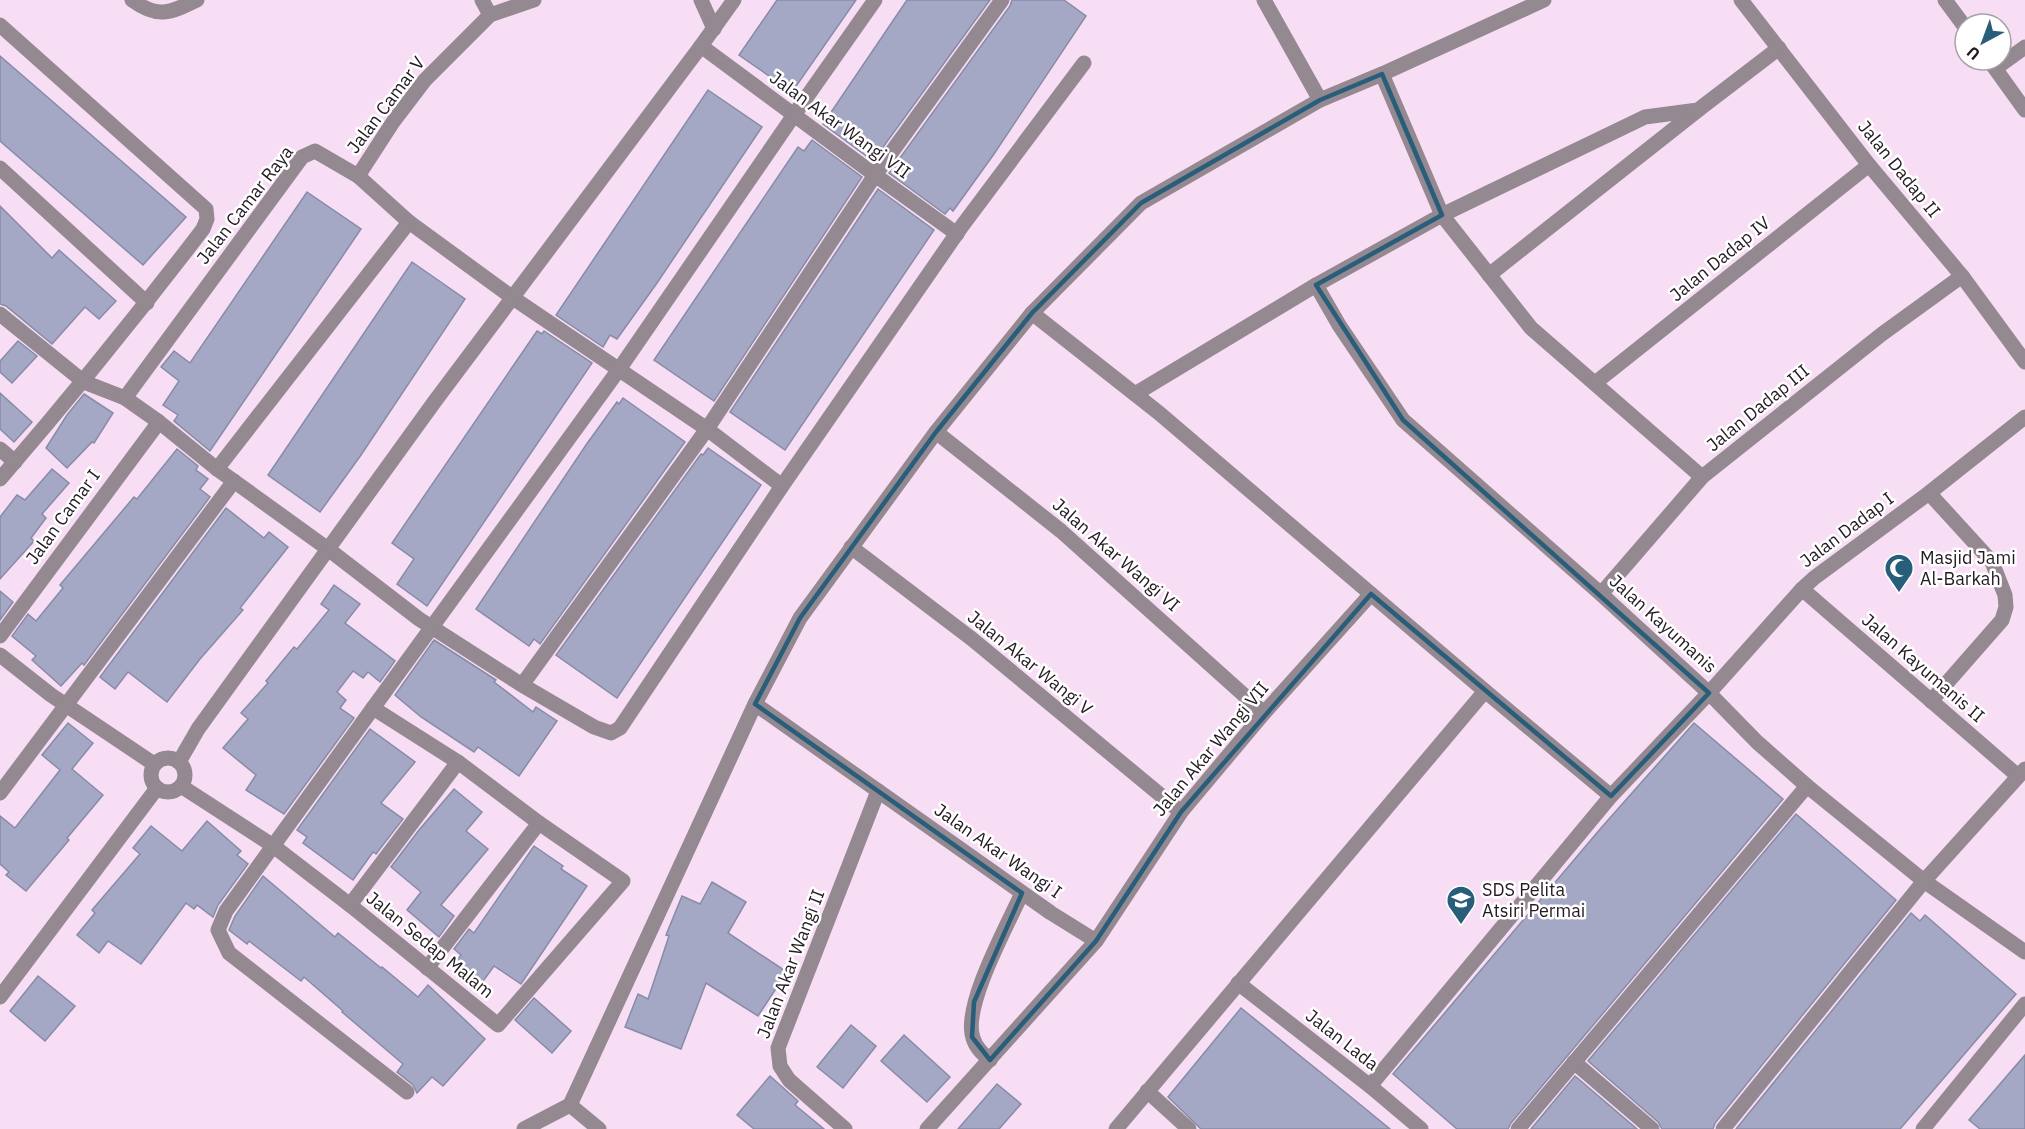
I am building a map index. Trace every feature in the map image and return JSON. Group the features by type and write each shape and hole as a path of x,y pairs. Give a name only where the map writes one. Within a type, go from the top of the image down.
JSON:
{"street":[{"path":"132,0 147,11 164,13 197,0"},
{"path":"482,0 490,15"},
{"name":"Jalan Camar V","path":"358,176 393,122 425,80 490,15 534,0"},
{"path":"700,0 714,29"},
{"path":"179,762 198,729 435,401 734,0"},
{"path":"407,1092 229,953 218,930 222,920 272,845 620,368 875,0"},
{"path":"522,685 707,429 875,175 1002,0"},
{"path":"1264,0 1320,100"},
{"path":"524,1129 570,1105 755,704 800,618 936,432 1032,313 1142,202 1320,100 1544,0"},
{"name":"Jalan Dadap II","path":"1741,0 1869,165 1962,276 2025,362"},
{"path":"0,25 206,210 207,219 203,229 84,382 0,478"},
{"name":"Jalan Akar Wangi VII","path":"701,46 957,234"},
{"path":"1489,275 1779,48"},
{"path":"0,314 84,382 125,398 159,422 217,469 328,549 431,628 594,727 611,733 620,728 782,486 957,234 1084,63"},
{"path":"1998,72 2025,110"},
{"path":"1382,74 1442,215 1531,328 1702,477"},
{"path":"1135,394 1316,285 1442,215 1645,117 1698,110"},
{"name":"Jalan Camar Raya","path":"125,398 302,157 315,151 358,176 409,222 513,298 620,368 707,429 782,486"},
{"name":"Jalan Dadap IV","path":"1595,383 1869,165"},
{"path":"0,168 147,303"},
{"path":"217,469 409,222"},
{"name":"Jalan Dadap III","path":"1601,594 1702,477 1882,334 1962,276"},
{"name":"Jalan Kayumanis","path":"1316,285 1339,325 1403,420 1601,594 1709,693 1757,742 1807,786 1924,881 2025,952"},
{"path":"1032,313 1135,394 1611,796"},
{"name":"Jalan Dadap I","path":"1370,1086 1611,796 1709,693 1802,590 1814,578 1929,493 2025,417"},
{"name":"Jalan Camar I","path":"0,636 159,422"},
{"name":"Jalan Akar Wangi VI","path":"936,432 1061,531 1264,713"},
{"path":"0,449 15,462"},
{"path":"0,793 234,481"},
{"path":"1929,493 1992,562 2005,595 2006,607 2002,620 1931,701"},
{"name":"Jalan Akar Wangi V","path":"851,547 972,639 1181,812"},
{"name":"Jalan Kayumanis II","path":"1802,590 1931,701 2022,772"},
{"name":"Jalan Akar Wangi VII","path":"927,1129 1096,941 1181,812 1264,713 1371,594"},
{"path":"0,655 65,705 154,764"},
{"path":"1116,1129 1485,691"},
{"name":"Jalan Akar Wangi I","path":"755,704 1022,893 1096,941"},
{"path":"373,708 458,762 539,823 427,968"},
{"path":"171,758 179,762 184,769 181,786 174,791 165,792 157,788 151,781 154,764 162,759 171,758"},
{"path":"350,905 458,762"},
{"path":"1723,1129 1924,881 2022,772"},
{"name":"Jalan Sedap Malam","path":"181,786 272,845 498,1025 623,881 539,823"},
{"path":"1518,1129 1807,786"},
{"path":"0,997 157,788"},
{"name":"Jalan Akar Wangi II","path":"845,1129 789,1080 780,1066 778,1048 878,791"},
{"path":"990,1060 981,1052 972,1036 974,1002 1022,893"},
{"name":"Jalan Lada","path":"1238,983 1370,1086 1421,1129"},
{"path":"1923,1129 2025,1004"},
{"path":"1574,1062 1652,1129"},
{"path":"1147,1091 1190,1129"},
{"path":"570,1105 599,1129"}],"highlighted area":[{"path":"1382,74 1442,215 1316,285 1403,420 1709,693 1611,796 1371,594 1181,812 1096,941 990,1060 972,1037 974,1002 1022,893 755,704 800,618 936,432 1032,313 1141,203 1320,100"}],"building":[{"path":"777,0 856,0 792,92 739,55"},
{"path":"907,0 990,0 873,161 823,124"},
{"path":"1012,0 1064,0 1086,16 994,154 953,211 950,208 945,214 889,173 1010,6"},
{"path":"0,56 186,217 143,265 0,141"},
{"path":"708,90 762,127 617,339 610,335 603,347 556,315"},
{"path":"812,140 862,177 714,401 654,360 798,147 804,151"},
{"path":"878,189 934,230 785,450 730,412"},
{"path":"307,192 361,229 210,451 174,421 178,415 163,405 179,381 161,367 174,351 190,363"},
{"path":"0,206 52,258 59,250 116,301 99,319 85,307 52,344 6,306 0,304"},
{"path":"412,262 465,299 361,455 320,512 268,475"},
{"path":"537,331 542,334 544,331 592,363 427,606 397,584 414,559 392,543"},
{"path":"18,341 37,356 12,383 0,372 0,361"},
{"path":"0,393 32,422 14,442 0,429"},
{"path":"84,394 113,413 94,443 92,442 67,468 46,448 67,415"},
{"path":"623,398 685,442 540,644 534,639 529,646 476,609 586,445 617,402 619,404"},
{"path":"708,448 761,485 617,698 556,655 701,454 703,455"},
{"path":"177,449 198,466 196,470 208,479 200,489 210,497 84,665 82,663 61,686 32,660 36,656 12,636 28,614 36,621 63,588 60,585 134,497 137,499"},
{"path":"52,469 69,483 42,514 46,518 31,538 34,541 0,579 0,517 17,495 25,500"},
{"path":"226,508 264,538 269,532 288,547 240,608 243,610 200,659 167,702 128,672 115,689 100,677"},
{"path":"334,585 360,604 345,623 395,661 380,682 368,672 363,678 353,671 337,692 346,700 340,708 354,718 284,814 246,790 256,775 223,748 248,719 241,713 268,683 266,681 294,647 297,649 329,610 321,604"},
{"path":"0,591 13,602 0,620"},
{"path":"434,640 496,680 494,682 533,712 536,707 557,721 519,776 478,747 474,752 421,717 395,695"},
{"path":"68,723 93,743 72,769 103,795 26,891 6,875 9,872 0,864 0,816 15,828 60,770 42,755"},
{"path":"1694,723 1783,799 1508,1129 1457,1129 1393,1074 1601,828"},
{"path":"370,729 415,762 381,803 403,819 376,854 373,852 353,880 303,843 307,837 297,830"},
{"path":"454,789 482,812 466,831 488,849 441,905 454,916 439,937 407,910 421,892 391,867"},
{"path":"1796,814 1896,900 1715,1123 1713,1129 1662,1129 1658,1122 1588,1061"},
{"path":"207,821 241,851 237,855 248,864 218,905 213,917 197,905 194,909 186,903 141,964 108,941 99,953 77,935 95,913 92,910 140,854 133,848 151,826 182,851"},
{"path":"534,846 563,866 561,869 587,886 521,984 494,966 481,984 454,964 461,955 454,949 469,929 474,933"},
{"path":"263,876 335,937 338,933 418,997 428,985 485,1039 443,1086 432,1077 417,1093 413,1085 397,1072 403,1064 304,977 301,981 249,941 247,944 229,930 235,916"},
{"path":"712,882 746,902 728,933 787,972 758,1016 706,983 681,1049 625,1027 638,994 648,999 669,936 666,935 682,896 700,904"},
{"path":"1911,913 1920,921 1925,915 2016,994 1900,1129 1736,1129"},
{"path":"38,976 75,1006 45,1041 10,1011"},
{"path":"534,998 571,1031 552,1053 515,1020"},
{"path":"1241,1008 1390,1129 1201,1129 1168,1097"},
{"path":"851,1025 876,1046 843,1088 817,1067"},
{"path":"904,1035 950,1077 927,1102 881,1061"},
{"path":"2025,1055 2025,1129 1980,1129 1969,1120"},
{"path":"770,1076 798,1101 795,1105 824,1129 754,1129 737,1115"},
{"path":"1575,1076 1637,1129 1531,1129"},
{"path":"997,1084 1021,1104 999,1129 958,1129"}],"place":[{"name":"Masjid Jami Al-Barkah","path":"1899,594"},
{"name":"SDS Pelita Atsiri Permai","path":"1461,926"}]}
